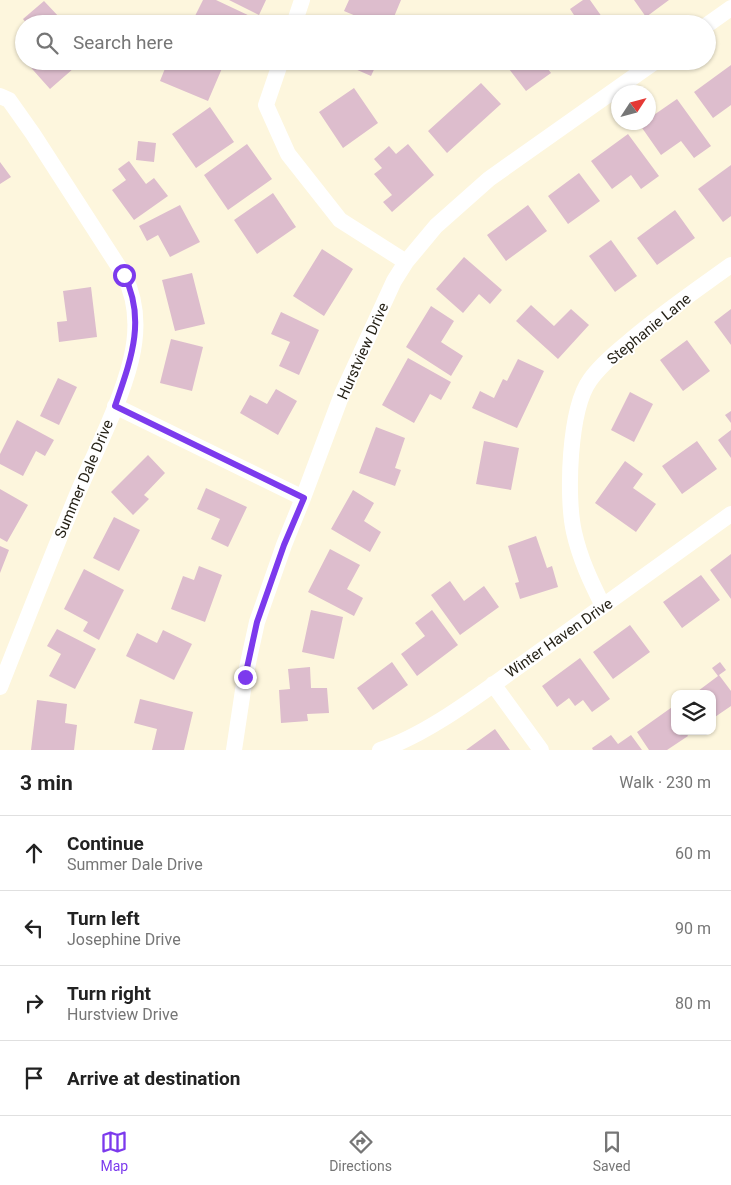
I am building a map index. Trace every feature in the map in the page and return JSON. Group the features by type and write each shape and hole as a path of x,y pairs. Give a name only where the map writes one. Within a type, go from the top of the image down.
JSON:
{"street":[{"path":"297,15 302,0"},
{"path":"716,18 731,6 727,0"},
{"path":"278,70 266,105 288,154 340,220 406,262"},
{"name":"Hurstview Drive","path":"234,750 245,677 257,622 284,545 304,498 342,394 394,281 406,262 436,226 490,179 643,70"},
{"name":"Summer Dale Drive","path":"0,96 9,100 33,134 124,275 132,290 135,315 131,359 115,406 43,576 0,687"},
{"name":"Stephanie Lane","path":"603,606 587,575 574,532 571,504 573,433 584,391 590,380 640,332 731,265"},
{"path":"115,406 304,498"},
{"name":"Winter Haven Drive","path":"380,750 392,746 428,727 493,684 731,514"},
{"path":"493,684 541,750"}],"building":[{"path":"203,0 216,0 248,15 196,15"},
{"path":"229,0 266,0 259,15"},
{"path":"349,0 401,0 395,15 354,15 344,11"},
{"path":"583,0 590,0 601,15 574,15 570,9"},
{"path":"634,0 669,0 649,15 645,15"},
{"path":"44,1 57,15 28,15"},
{"path":"731,65 731,105 713,118 694,92"},
{"path":"33,70 72,70 50,89"},
{"path":"164,70 221,70 208,101 160,81"},
{"path":"357,70 374,70 371,76"},
{"path":"510,70 549,70 551,73 526,91"},
{"path":"481,83 501,104 447,153 428,131"},
{"path":"354,88 378,123 343,148 319,112"},
{"path":"677,99 711,146 694,158 681,141 661,155 644,130 656,130 656,113"},
{"path":"210,107 234,142 196,168 172,134"},
{"path":"628,134 659,176 641,189 631,175 612,189 591,161"},
{"path":"138,141 156,143 154,162 136,160"},
{"path":"247,144 272,179 228,210 204,175"},
{"path":"408,144 434,175 392,212 383,202 392,195 374,174 382,168 374,159 389,146 396,154"},
{"path":"129,161 146,184 154,178 168,196 134,220 112,190 126,180 118,169"},
{"path":"0,162 11,177 0,184"},
{"path":"731,165 731,216 723,222 698,189"},
{"path":"579,173 600,201 568,224 548,196"},
{"path":"273,193 296,227 257,254 234,220"},
{"path":"180,205 200,242 170,257 158,235 147,241 139,226"},
{"path":"528,205 547,231 506,261 487,235"},
{"path":"675,210 695,238 657,265 637,238"},
{"path":"611,240 637,276 615,292 589,256"},
{"path":"322,249 353,269 324,316 293,296"},
{"path":"464,257 502,290 490,304 479,294 463,313 436,289"},
{"path":"192,273 205,324 175,331 162,280"},
{"path":"91,287 97,337 59,342 57,322 67,321 63,291"},
{"path":"531,305 554,326 571,309 589,325 558,359 516,321"},
{"path":"431,306 454,321 441,342 463,356 451,376 406,347"},
{"path":"731,309 731,345 714,322"},
{"path":"281,312 319,330 299,375 279,366 290,342 271,334"},
{"path":"171,339 203,347 192,391 160,383"},
{"path":"687,340 710,371 683,391 660,360"},
{"path":"408,358 451,382 441,400 430,394 414,423 382,405"},
{"path":"518,359 544,371 517,428 472,408 480,391 494,398 503,379 507,381"},
{"path":"58,378 77,387 59,425 40,416"},
{"path":"276,389 297,401 278,435 240,413 250,395 267,404"},
{"path":"630,392 653,404 634,442 611,430"},
{"path":"731,411 731,423 725,415"},
{"path":"17,420 54,440 45,456 36,451 23,476 0,464 0,454"},
{"path":"376,427 405,438 395,468 401,470 395,486 359,473"},
{"path":"731,430 731,458 718,440"},
{"path":"484,441 519,448 511,490 476,484"},
{"path":"697,441 717,469 682,494 662,466"},
{"path":"148,455 165,473 144,495 149,499 133,515 111,492"},
{"path":"625,461 643,474 633,488 656,504 636,532 595,503"},
{"path":"206,488 247,507 228,547 211,539 220,519 197,509"},
{"path":"0,489 28,505 7,542 0,538"},
{"path":"353,490 374,503 364,521 381,532 370,552 331,529"},
{"path":"114,517 140,530 119,571 93,558"},
{"path":"536,536 547,568 552,566 558,587 520,599 515,583 519,582 508,546"},
{"path":"0,546 9,550 0,573"},
{"path":"330,549 360,565 347,589 363,598 354,616 308,592"},
{"path":"731,554 731,599 710,570"},
{"path":"199,566 222,575 205,622 171,609 183,576 194,580"},
{"path":"84,569 124,590 99,640 83,631 88,622 64,609"},
{"path":"701,575 720,600 682,628 663,602"},
{"path":"450,581 464,601 484,586 499,607 460,635 431,595"},
{"path":"311,610 343,617 334,659 302,652"},
{"path":"432,610 458,645 417,676 401,654 425,636 415,623"},
{"path":"630,625 650,652 613,679 593,652"},
{"path":"57,629 96,649 75,689 49,676 61,654 47,646"},
{"path":"163,630 192,644 174,680 126,656 137,633 157,643"},
{"path":"580,658 610,699 592,712 583,700 575,706 569,698 557,707 542,686"},
{"path":"392,662 408,685 373,710 357,688"},
{"path":"720,662 726,670 719,675 731,691 731,706 716,716 716,690 699,690 718,676 712,668"},
{"path":"310,667 311,688 327,688 329,713 307,714 308,721 281,723 279,690 290,689 288,669"},
{"path":"140,699 193,712 184,750 152,750 157,729 134,723"},
{"path":"37,700 67,704 65,723 77,725 74,750 31,750"},
{"path":"671,708 671,735 688,736 667,750 649,750 637,732"},
{"path":"495,729 510,750 466,750"},
{"path":"611,735 618,744 631,735 642,750 593,750 592,748"}],"route":[{"path":"124,275 132,290 135,307 135,330 131,359 115,406 304,498 284,545 257,622 245,677"}]}
